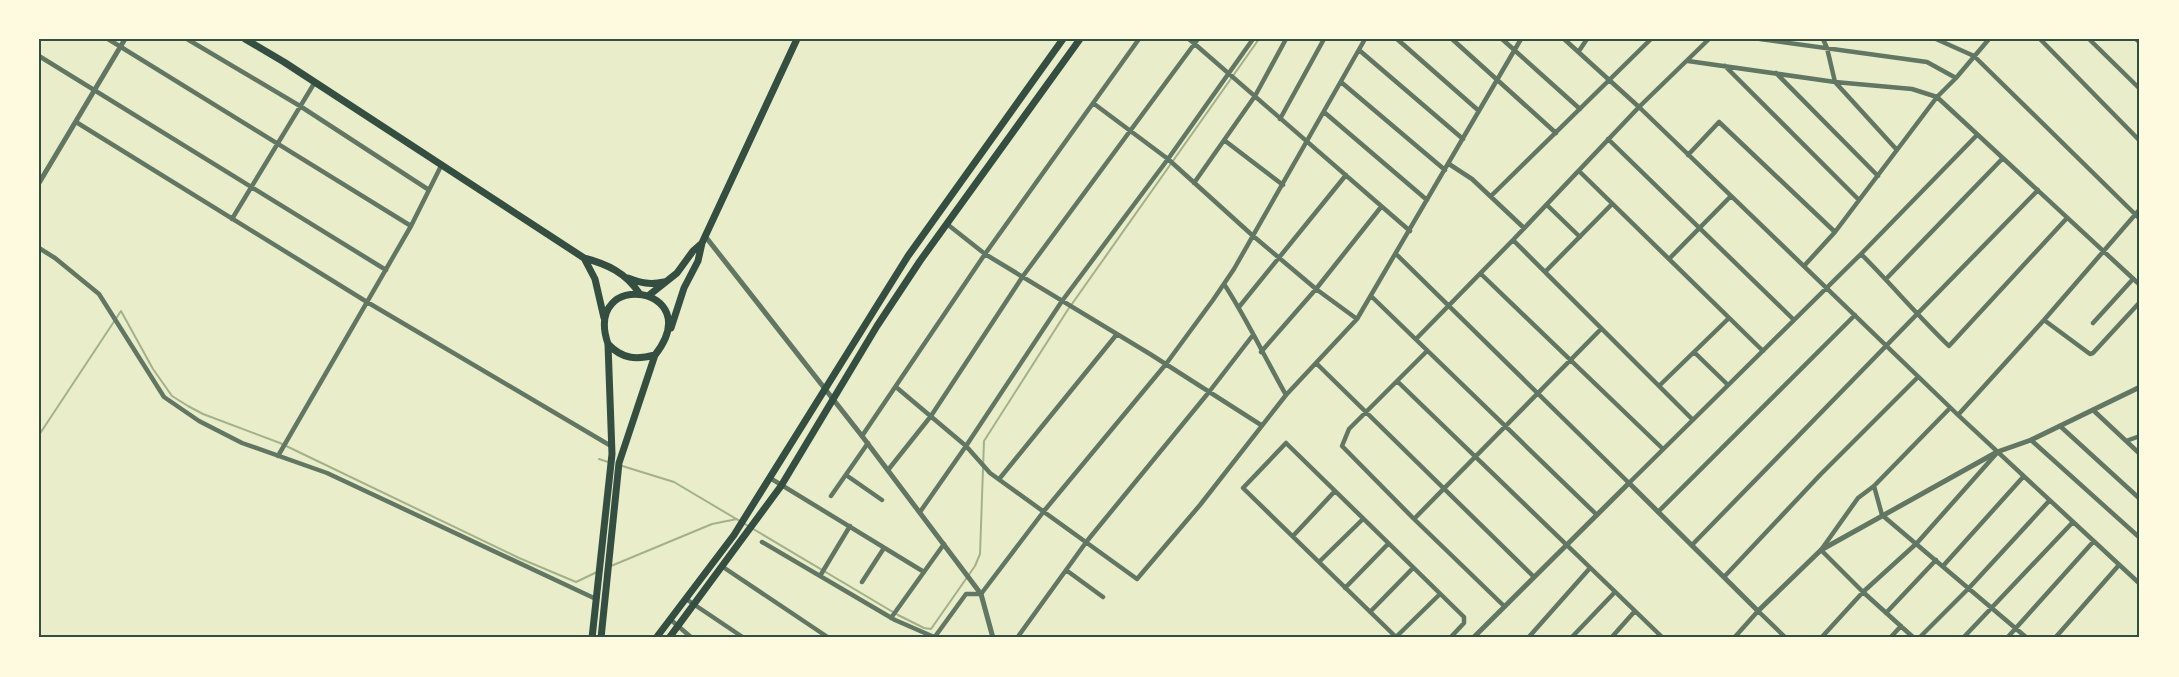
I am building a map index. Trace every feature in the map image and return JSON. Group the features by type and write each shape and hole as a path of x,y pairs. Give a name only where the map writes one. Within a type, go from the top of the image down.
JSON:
{"main road":[{"path":"245,39 585,258 609,266 626,277 653,285 669,281"},
{"path":"592,638 599,567 615,465 655,355 666,339 684,288 701,253 703,239 797,39"},
{"path":"669,638 678,626 690,601 748,513 908,256 974,160 1063,39"},
{"path":"656,638 723,567 781,486 877,326 1080,39"},
{"path":"648,296 677,273 703,239"},
{"path":"585,258 595,279 604,318 603,329 608,344 611,446 615,465 609,562 601,638"},
{"path":"626,277 639,293"},
{"path":"604,318 617,299 627,294 639,293 648,296 663,307 668,318 669,329 666,339"},
{"path":"608,344 616,352 631,358 655,355"}],"street":[{"path":"108,39 411,225"},
{"path":"39,183 125,39"},
{"path":"187,39 300,106 429,190"},
{"path":"862,436 985,254 1140,39"},
{"path":"1189,39 1196,41 1307,143 1410,231"},
{"path":"920,512 1062,301 1168,159 1253,39"},
{"path":"1194,183 1255,96 1286,39"},
{"path":"1280,119 1324,39"},
{"path":"981,594 1044,512 1166,364 1224,284 1365,39"},
{"path":"1397,39 1479,111"},
{"path":"1452,39 1556,133"},
{"path":"1502,39 1580,109"},
{"path":"896,387 966,446 990,473 1137,579 1200,505 1286,395 1357,320 1521,39"},
{"path":"1564,39 1639,107 1950,408 2140,584"},
{"path":"1491,196 1651,39"},
{"path":"1700,39 1704,44"},
{"path":"1416,339 1481,274 1639,107 1709,39"},
{"path":"1760,39 1928,62 1956,78"},
{"path":"1823,39 1835,82 1897,150"},
{"path":"1804,266 1835,232 1936,97 1956,78 1989,39"},
{"path":"2040,39 2140,141"},
{"path":"2089,39 2140,89"},
{"path":"2136,39 2140,43"},
{"path":"1579,51 1587,40"},
{"path":"1939,40 1974,56 2140,219"},
{"path":"888,470 931,416 1023,276 1196,41"},
{"path":"1359,50 1463,139"},
{"path":"39,56 386,270"},
{"path":"1688,61 1835,82 1912,89 1936,97 2140,285"},
{"path":"1725,66 1859,200"},
{"path":"1776,73 1878,176"},
{"path":"232,219 315,82"},
{"path":"1341,82 1445,170"},
{"path":"1093,103 1168,159 1252,235 1357,320"},
{"path":"1324,112 1427,200"},
{"path":"76,122 367,302 611,446"},
{"path":"1688,155 1719,122 1835,232"},
{"path":"1473,638 1861,254 1977,135"},
{"path":"1608,139 1794,320"},
{"path":"1224,140 1283,184"},
{"path":"1886,279 2003,158"},
{"path":"278,456 386,270 442,164"},
{"path":"1449,164 1473,179 1524,228"},
{"path":"1579,171 1763,351"},
{"path":"1239,307 1346,175"},
{"path":"1692,545 2038,190"},
{"path":"1669,259 1731,196"},
{"path":"1545,272 1612,204"},
{"path":"1546,205 1580,237"},
{"path":"1261,352 1316,289 1381,207"},
{"path":"1958,415 2140,209"},
{"path":"1861,254 1949,346 2067,218"},
{"path":"947,224 985,254 1118,334 1261,425"},
{"path":"703,239 868,443 973,582 981,594 993,636 987,638"},
{"path":"1513,240 1693,420"},
{"path":"39,248 56,258 99,294 145,369 168,401 200,422 242,443 327,473 596,599"},
{"path":"1396,254 1786,638"},
{"path":"1481,274 1663,450"},
{"path":"2094,323 2133,279"},
{"path":"1224,284 1239,307 1286,395"},
{"path":"1371,296 1597,515"},
{"path":"2044,320 2086,352 2093,353 2140,302"},
{"path":"1658,512 1855,315"},
{"path":"1659,387 1729,318"},
{"path":"1414,519 1601,329"},
{"path":"1000,478 1118,334"},
{"path":"1017,638 1087,541 1209,392 1252,335"},
{"path":"1427,351 1349,429 1342,446 1504,606"},
{"path":"1694,352 1728,385"},
{"path":"1316,363 1534,577"},
{"path":"1724,577 1820,475 1918,377"},
{"path":"1397,381 1635,610 1659,636"},
{"path":"1821,550 1997,452 2031,440 2140,387"},
{"path":"1734,638 1758,611 1821,550 1858,498 1874,486 1950,408"},
{"path":"2093,410 2140,454"},
{"path":"2060,426 2140,499"},
{"path":"2126,441 2140,436"},
{"path":"2031,440 2140,538"},
{"path":"831,496 868,443"},
{"path":"1440,594 1397,638 1243,488 1286,443 1388,544 1440,594 1465,619 1450,638"},
{"path":"1821,638 1863,592 1917,543 1997,452"},
{"path":"846,475 882,500"},
{"path":"1943,566 2023,477"},
{"path":"770,478 924,572"},
{"path":"1874,486 1882,515 2027,638"},
{"path":"1293,536 1335,491"},
{"path":"1919,638 1969,588 2049,501"},
{"path":"1319,562 1364,519"},
{"path":"1963,638 2072,523"},
{"path":"820,576 850,526"},
{"path":"762,542 891,618 934,638 966,594 981,594"},
{"path":"2007,638 2093,542"},
{"path":"891,618 944,544"},
{"path":"1345,588 1388,544"},
{"path":"862,582 884,548"},
{"path":"1821,550 1914,638"},
{"path":"1886,613 1936,560"},
{"path":"2055,638 2119,565"},
{"path":"723,567 829,638"},
{"path":"1370,612 1413,568"},
{"path":"1528,638 1590,568"},
{"path":"1066,570 1103,597"},
{"path":"1571,638 1615,592"},
{"path":"690,601 744,638"},
{"path":"1611,638 1635,610"},
{"path":"671,620 692,638"},
{"path":"1890,638 1901,626"}],"waterway":[{"path":"619,465 674,482 898,615 924,628 931,629 975,566 980,554 984,441 1067,311 1259,39"},
{"path":"39,435 121,311 153,369 172,396 188,406 203,414 280,443 519,558 576,582 597,572"},
{"path":"599,459 608,462"},
{"path":"611,566 712,524 737,519"}]}
